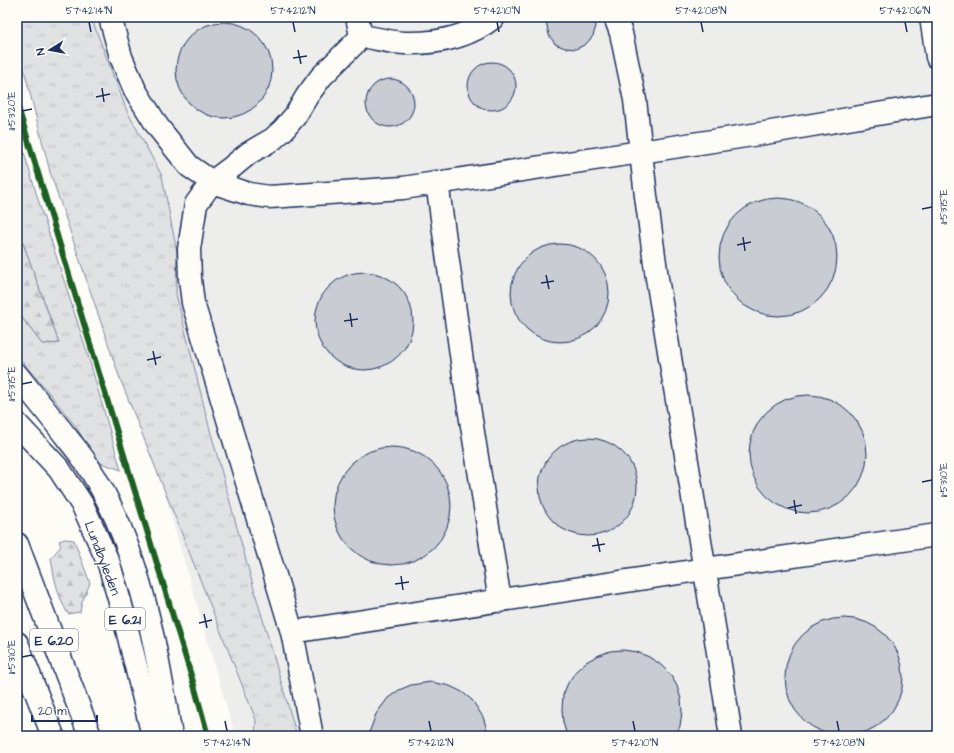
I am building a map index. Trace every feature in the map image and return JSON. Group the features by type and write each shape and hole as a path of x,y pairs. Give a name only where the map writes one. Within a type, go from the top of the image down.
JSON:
{"main road":[{"path":"110,17 121,57 136,90 158,127 189,166 212,182 249,194 269,197 403,188 759,134 937,104"},
{"path":"312,736 292,632 193,303 190,279 190,249 196,204 212,182 249,153 284,130 321,77 342,57 359,27 403,43 432,42 454,38 472,32 494,17"},
{"path":"615,17 621,33 635,100 646,196 658,278 731,736"},
{"path":"931,17 937,57"},
{"path":"437,182 464,376 500,600"},
{"path":"17,375 88,465 104,492 127,544 144,597 158,662 171,736"},
{"name":"Lundbyleden","path":"17,424 59,469 83,506 109,564 124,616 153,736"},
{"path":"292,632 937,535"},
{"name":"E 6.20","path":"17,544 90,736"},
{"name":"E 6.20","path":"17,643 53,736"}],"shaded area":[{"path":"26,17 937,17 937,736 235,736"}],"green space":[{"path":"17,17 91,17 127,111 162,176 177,252 176,294 209,426 254,589 297,736 255,736 256,720 119,376 50,172 17,42"},
{"path":"17,129 88,355 121,470 98,462 76,427 17,356 17,311 42,344 59,343 17,226"},
{"path":"17,226 59,343 42,344 17,311"},
{"path":"65,539 74,540 90,583 82,602 80,612 68,614 57,587 51,558 61,546 59,541"}],"building":[{"path":"545,17 594,17 596,26 593,36 586,44 576,49 565,48 555,44 549,35"},
{"path":"224,22 242,26 251,30 258,36 264,43 268,52 272,70 268,88 264,97 258,104 251,110 242,114 224,118 206,114 197,110 190,104 184,97 180,88 176,70 180,52 184,43 190,36 197,30 206,26"},
{"path":"487,62 497,62 509,69 516,81 516,91 509,103 497,110 487,110 479,106 472,99 468,91 468,81 472,73 479,66"},
{"path":"385,79 395,79 407,86 414,98 414,108 407,120 395,127 385,127 377,123 370,116 366,108 366,98 370,90 377,83"},
{"path":"778,198 801,202 820,215 833,234 837,257 833,280 820,299 801,312 778,316 755,312 736,299 723,280 719,257 723,234 736,215 755,202"},
{"path":"560,244 579,248 595,258 605,274 609,293 605,312 595,328 579,338 560,342 541,338 525,328 515,312 511,293 515,274 525,258 541,248"},
{"path":"364,272 383,276 399,286 409,302 413,321 409,340 399,356 383,366 364,370 345,366 329,356 319,340 315,321 319,302 329,286 345,276"},
{"path":"808,395 831,399 850,412 863,431 867,454 863,477 850,496 831,509 808,513 785,509 766,496 753,477 749,454 753,431 766,412 785,399"},
{"path":"588,438 607,442 623,452 633,468 637,487 633,506 623,522 607,532 588,536 569,532 553,522 543,506 539,487 543,468 553,452 569,442"},
{"path":"392,447 415,451 434,464 447,483 451,506 447,529 434,548 415,561 392,565 369,561 350,548 337,529 333,506 337,483 350,464 369,451"},
{"path":"844,618 867,622 886,635 899,654 903,677 899,700 886,719 867,732 844,736 821,732 802,719 789,700 785,677 789,654 802,635 821,622"},
{"path":"623,650 637,652 649,657 660,664 670,674 677,686 681,699 682,712 680,726 676,736 567,736 563,722 562,709 563,695 568,683 576,671 586,662 610,651"},
{"path":"431,682 450,686 462,692 472,700 483,717 489,736 368,736 376,714 388,698 399,690 411,685"}],"cycle path":[{"path":"17,104 194,685 208,736"}]}
